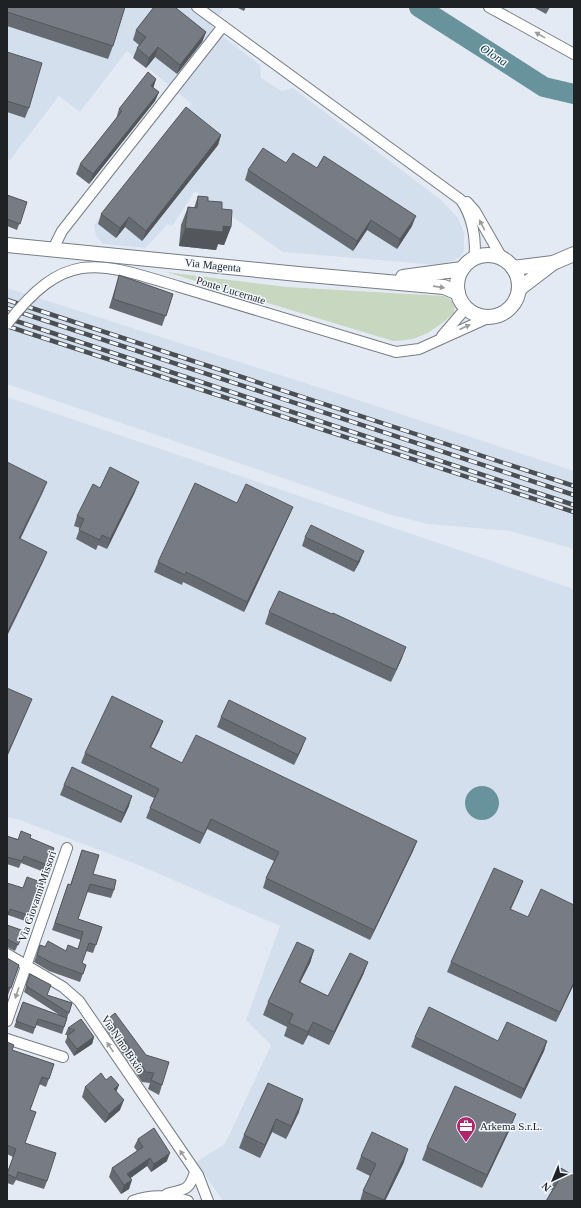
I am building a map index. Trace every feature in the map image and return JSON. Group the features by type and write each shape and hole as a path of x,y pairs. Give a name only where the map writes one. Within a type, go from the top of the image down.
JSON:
{"street":[{"path":"197,7 449,190 460,200 467,210 472,223 475,251 474,259"},
{"path":"489,7 574,54"},
{"path":"53,248 62,231 223,26"},
{"path":"449,190 462,196 474,211 502,258 513,268 518,280 519,289 515,301 509,308 500,314 490,317 475,314 466,308 458,293 458,283 462,269 474,259 490,255 502,258"},
{"name":"Via Magenta","path":"7,245 53,248 298,274 444,287 458,293"},
{"path":"519,289 553,263 574,254"},
{"path":"513,268 553,263"},
{"name":"Ponte Lucernate","path":"7,324 38,288 51,278 73,270 92,267 111,268 180,287 396,352 419,349 440,338 490,317"},
{"name":"Via Magenta","path":"373,280 442,273 462,269"},
{"name":"Ponte Lucernate","path":"440,338 466,308"},
{"name":"Via Giovanni Missori","path":"7,1021 67,848"},
{"name":"Via Nino Bixio","path":"7,954 63,987 78,1001 195,1172 208,1201"},
{"path":"7,1039 63,1057"},
{"path":"133,1201 145,1196 161,1195 185,1190 190,1184 195,1172"},
{"path":"161,1195 188,1201"}],"shaded area":[{"path":"7,7 224,7 212,28 260,65 261,78 282,91 293,88 441,200 458,218 464,232 464,251 461,256 453,261 438,265 283,252 195,191 172,226 168,224 145,248 103,244 96,236 94,225 192,104 127,51 80,112 59,96 10,160 7,159"},
{"path":"7,288 346,396 574,471 574,549 510,531 428,524 391,515 7,384"},
{"path":"7,397 574,589 574,1201 223,1201 196,1162 225,1144 271,1045 246,1020 280,926 141,866 20,820 7,817"}],"green space":[{"path":"166,272 287,287 444,296 451,300 455,305 454,313 440,325 419,337 393,341"}],"water":[{"path":"479,786 485,786 489,787 496,793 499,803 498,810 492,817 485,820 479,820 475,819 468,813 465,806 465,800 466,796 472,789"}],"building":[{"path":"7,7 125,7 113,46 7,12"},
{"path":"154,7 177,7 176,8 206,32 180,65 158,47 149,58 137,48 146,37 136,30"},
{"path":"7,52 42,63 29,108 7,101"},
{"path":"148,72 156,79 151,86 159,92 93,174 80,164 122,111 119,109"},
{"path":"186,107 221,135 146,231 129,217 120,228 101,214"},
{"path":"263,148 286,163 293,153 317,168 324,156 416,216 400,239 371,220 357,241 248,170"},
{"path":"7,195 27,202 20,224 7,219"},
{"path":"198,196 208,197 208,201 222,202 222,209 232,210 231,227 223,226 223,232 185,228 188,207 197,208"},
{"path":"119,275 173,294 166,316 113,299"},
{"path":"7,462 47,482 19,538 47,552 7,633"},
{"path":"110,467 139,482 110,539 102,535 100,540 79,530 84,519 77,516 93,484 100,488"},
{"path":"195,483 237,503 246,484 293,507 247,602 186,572 185,575 158,562"},
{"path":"311,525 364,551 358,562 305,537"},
{"path":"279,591 332,614 333,613 406,647 396,670 269,612"},
{"path":"7,688 32,699 7,755"},
{"path":"112,696 163,721 150,747 182,763 196,735 417,841 374,930 266,878 279,852 211,819 204,834 150,808 159,789 85,753"},
{"path":"229,700 306,738 298,755 221,717"},
{"path":"72,767 132,796 124,813 64,785"},
{"path":"21,831 31,835 30,838 54,848 47,865 24,856 22,861 7,857 7,836 18,840"},
{"path":"82,850 99,855 93,874 116,880 114,890 90,884 78,919 102,927 96,945 89,943 82,963 86,965 83,974 52,963 37,955 40,945 45,947 48,941 66,951 68,945 78,949 83,932 55,923 68,884 71,885"},
{"path":"494,868 523,881 510,909 528,917 541,889 574,905 574,982 560,1012 451,962"},
{"path":"27,877 43,883 31,916 10,909 7,917 7,883 23,888"},
{"path":"7,925 24,931 18,945 7,939"},
{"path":"297,942 314,950 299,982 328,996 350,953 368,962 334,1032 313,1022 308,1032 289,1023 293,1014 268,1002"},
{"path":"7,958 19,965 11,988 7,987"},
{"path":"30,974 51,985 47,995 72,1003 69,1013 26,986"},
{"path":"23,1002 67,1018 64,1027 38,1019 35,1028 16,1021"},
{"path":"429,1007 498,1041 507,1022 547,1041 524,1089 415,1037"},
{"path":"115,1013 146,1055 169,1062 162,1085 151,1080 154,1073 146,1072 109,1018"},
{"path":"81,1019 94,1037 77,1049 67,1036 75,1030 68,1028"},
{"path":"7,1042 14,1045 12,1050 54,1064 49,1079 42,1077 30,1110 36,1112 25,1143 56,1153 47,1181 18,1172 16,1178 7,1174 16,1149 7,1145"},
{"path":"101,1073 106,1080 111,1076 119,1085 114,1089 124,1100 109,1114 85,1087"},
{"path":"268,1083 303,1099 291,1126 276,1119 265,1145 244,1135"},
{"name":"Arkema S.r.L.","path":"455,1086 516,1114 487,1175 427,1147"},
{"path":"154,1128 170,1153 154,1164 150,1158 127,1174 132,1180 124,1185 112,1168 143,1147 138,1139"},
{"path":"372,1132 408,1149 384,1200 363,1191 376,1164 361,1156"},
{"path":"561,1168 574,1176 574,1201 546,1201 559,1180 555,1178"}],"waterway":[{"name":"Olona","path":"419,7 544,87 574,94"}],"railway":[{"path":"7,300 574,486"},
{"path":"7,308 574,495"},
{"path":"7,318 574,505"},
{"path":"7,326 574,512"}],"place":[{"name":"Arkema S.r.L.","path":"466,1143"}]}
